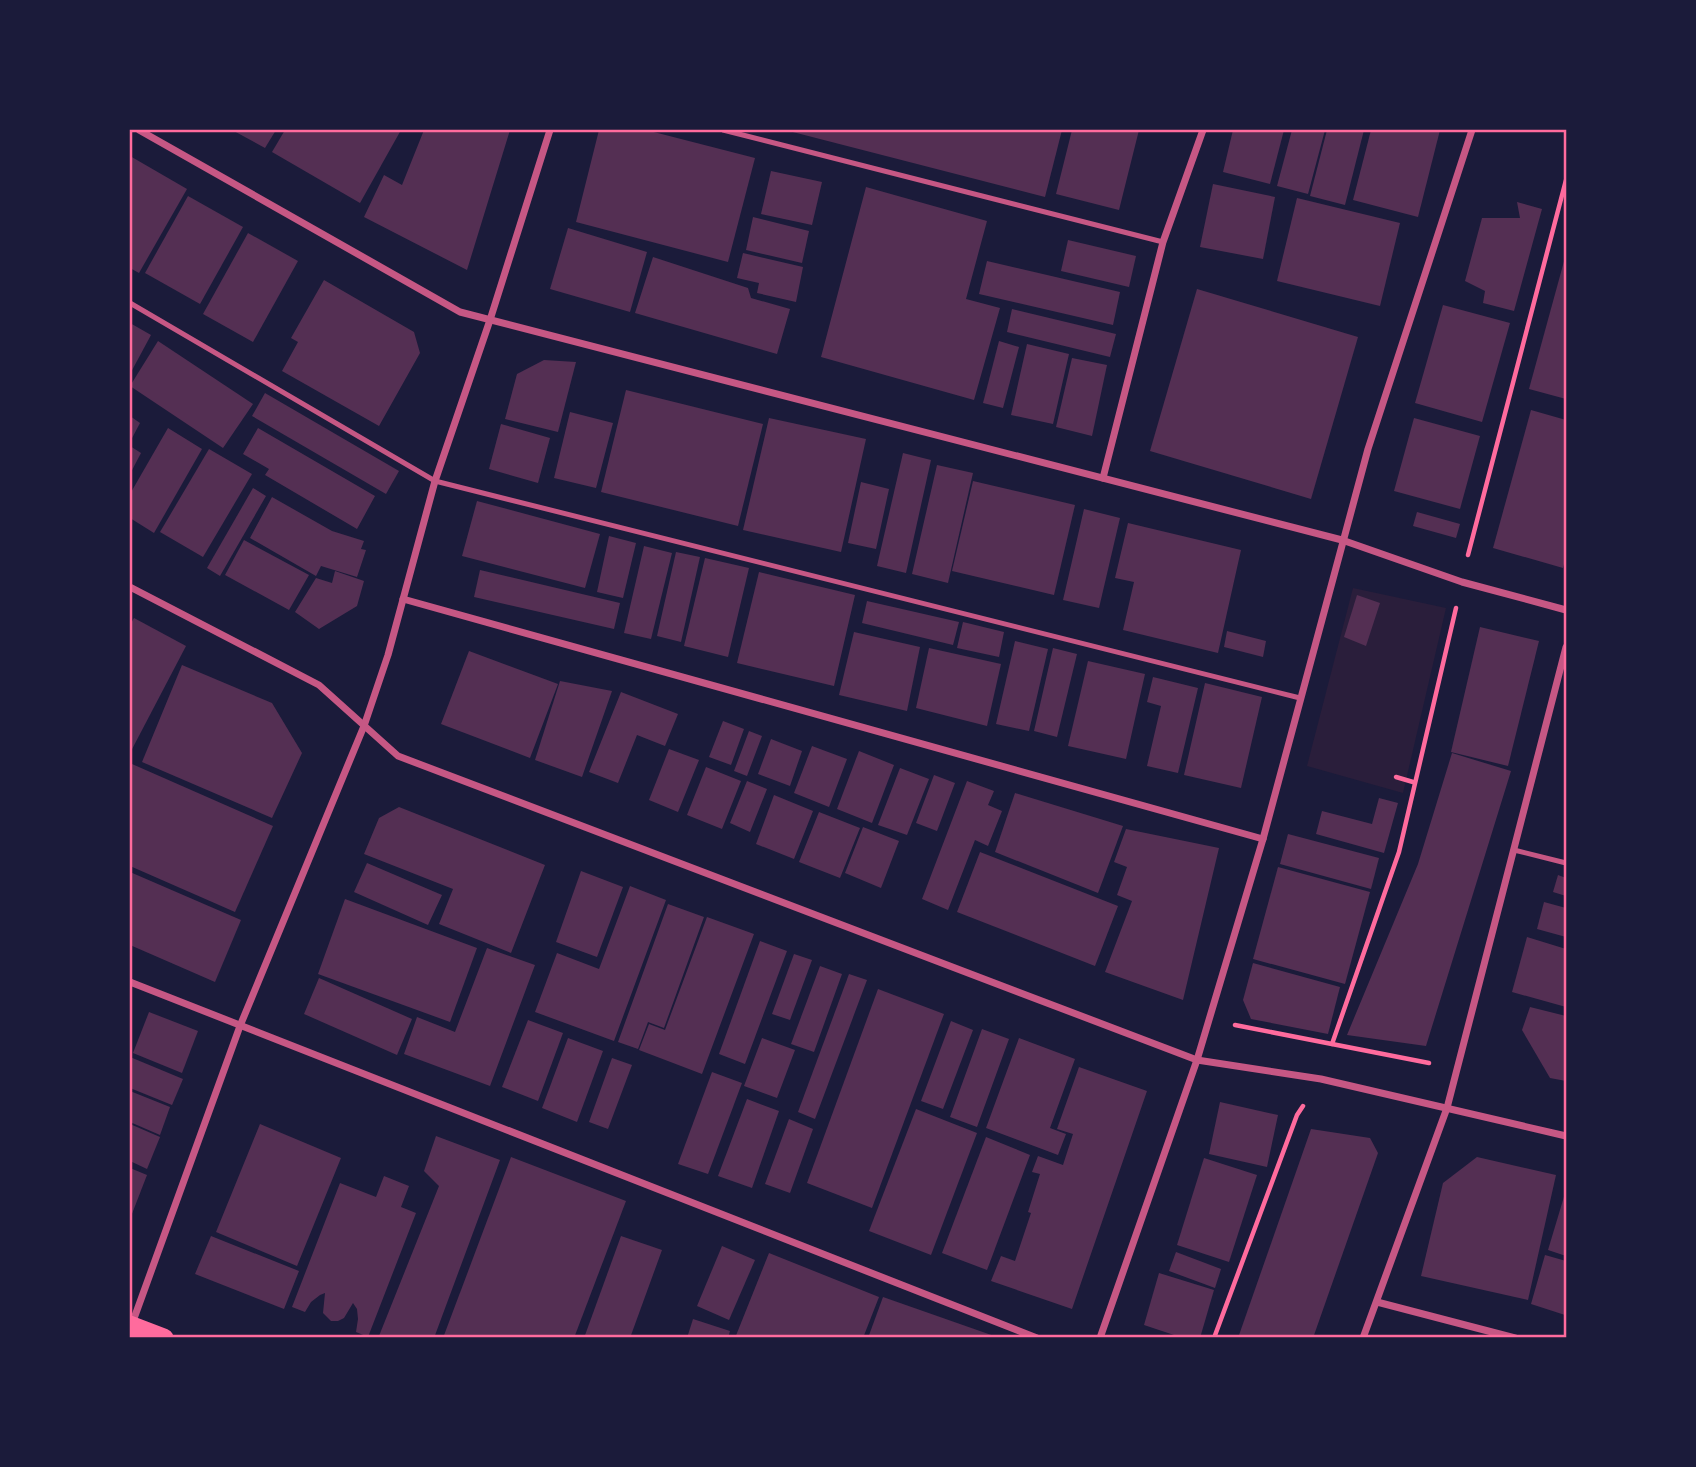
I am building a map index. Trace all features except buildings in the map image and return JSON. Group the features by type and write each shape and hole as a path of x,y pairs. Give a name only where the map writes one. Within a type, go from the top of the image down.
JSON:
{"highway":[{"path":"130,1326 164,1338"}],"street":[{"path":"139,130 460,312 1342,540 1462,582 1566,610"},
{"path":"130,1326 240,1026 364,726 388,655 435,481 490,320 550,130"},
{"path":"1103,478 1163,242 1203,130"},
{"path":"1100,1338 1197,1060 1262,839 1372,435 1472,130"},
{"path":"130,587 318,685 398,756 1197,1060 1321,1079 1566,1136"},
{"path":"403,599 1262,839"},
{"path":"1363,1338 1447,1108 1566,647"},
{"path":"130,982 1037,1338"},
{"path":"1377,1303 1515,1338"}],"lane":[{"path":"723,130 1163,242"},
{"path":"130,303 435,481 1300,698"},
{"path":"1514,850 1566,863"}],"path":[{"path":"1332,1044 1399,852 1470,543 1566,180"},
{"path":"1396,777 1413,782"},
{"path":"1209,1020 1457,1069"},
{"path":"1214,1338 1297,1115 1321,1079"}],"shaded area":[{"path":"1353,588 1446,608 1403,793 1307,766"}]}
